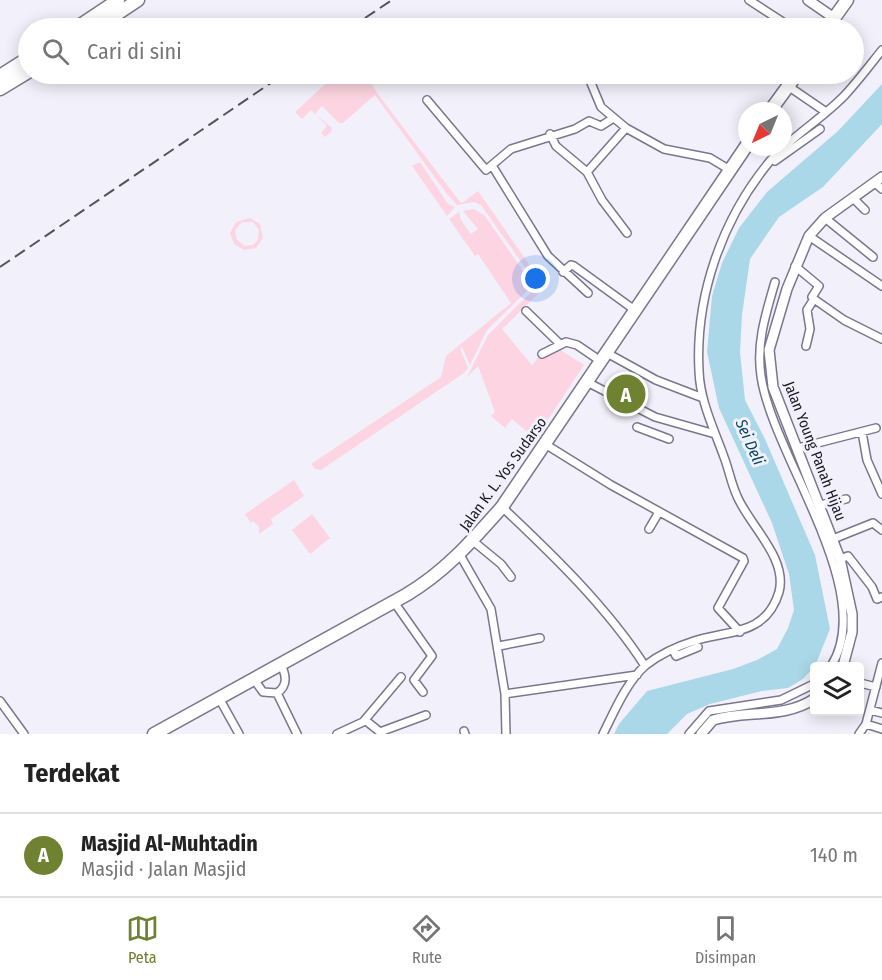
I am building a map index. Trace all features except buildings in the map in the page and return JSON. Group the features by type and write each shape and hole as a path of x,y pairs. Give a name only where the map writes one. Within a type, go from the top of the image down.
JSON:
{"highway":[{"path":"91,18 118,0"},
{"path":"111,18 138,0"},
{"path":"834,18 847,0"},
{"path":"0,76 18,64"},
{"path":"0,89 18,78"},
{"path":"776,102 788,86"},
{"name":"Jalan K. L. Yos Sudarso","path":"154,734 394,602 428,581 460,555 502,507 740,156"}],"street":[{"path":"749,0 777,18"},
{"path":"808,0 826,18"},
{"path":"864,72 882,50"},
{"path":"591,84 596,100 612,119 626,128 664,149 710,158 730,170"},
{"path":"603,734 637,675 645,666 695,640 740,632 762,619 771,608 781,580 773,556 741,506 703,398 699,371 700,321 709,273 738,212 765,168 782,149 844,96 854,84"},
{"path":"788,86 826,112"},
{"path":"427,100 485,169 492,167 511,148 533,143 550,134 575,129 591,120 601,126 612,119"},
{"path":"587,172 626,128"},
{"path":"765,168 820,129"},
{"path":"550,134 556,146 587,172 602,200 627,233"},
{"path":"492,167 542,247 563,272 588,292"},
{"name":"Jalan Young Panah Hijau","path":"844,662 852,632 852,614 840,559 773,387 770,369 772,339 795,266 809,236 825,218 853,198 880,183"},
{"path":"853,198 865,210"},
{"path":"825,218 873,257"},
{"path":"809,236 882,286"},
{"path":"563,272 571,265 574,266 636,312"},
{"path":"795,266 819,286 807,310 810,329 806,346"},
{"path":"775,282 759,348 760,375 775,426 830,553 840,595 843,630 841,645 833,662"},
{"path":"814,299 844,320 882,339"},
{"path":"526,311 560,344"},
{"path":"542,354 566,342 577,345 703,398"},
{"path":"587,382 655,417 715,434"},
{"path":"651,433 655,417"},
{"path":"637,427 669,439"},
{"path":"798,448 876,428"},
{"path":"862,432 867,460 882,494"},
{"path":"545,444 744,560 718,608 740,632"},
{"path":"820,505 846,499"},
{"path":"502,507 538,541 610,619 629,641 645,666"},
{"path":"649,530 659,512"},
{"path":"833,539 873,523 882,530"},
{"path":"473,542 501,564 511,578"},
{"path":"460,555 488,601 499,646 505,693 506,734"},
{"path":"840,559 848,556 872,587 877,598 882,597"},
{"path":"394,602 432,656 414,680 423,692"},
{"path":"499,646 540,638"},
{"path":"673,650 676,656 699,647"},
{"path":"253,678 263,692 277,693 285,685 286,679 280,663"},
{"path":"859,734 866,724 879,684 882,663"},
{"path":"505,693 637,675"},
{"path":"337,734 365,720 401,677"},
{"path":"864,683 879,684"},
{"path":"689,734 709,711 781,700 810,686"},
{"path":"277,693 297,734"},
{"path":"219,698 239,734"},
{"path":"0,701 24,734"},
{"path":"701,734 713,720 786,711 799,708 810,701"},
{"path":"870,710 882,713"},
{"path":"365,720 380,732 426,715"},
{"path":"866,724 882,729"}],"shaded area":[{"path":"325,84 372,84 460,202 462,203 478,191 545,287 502,329 532,365 539,357 559,349 584,365 535,439 512,419 505,428 491,416 495,412 478,366 467,377 488,335 533,290 536,283 481,205 474,202 457,205 447,194 375,95 343,123 339,123 322,106 315,114 311,110 302,119 295,112"},
{"path":"315,114 332,128 325,137 321,133 327,126"},
{"path":"420,162 448,204 455,207 447,216 412,166"},
{"path":"474,209 485,216 528,278 529,289 487,330 470,365 462,347 460,348 468,368 464,373 321,470 315,469 311,464 441,377 446,356 511,303 478,254 475,256 449,219 459,212 461,220 471,234 478,229 463,211"},
{"path":"250,218 260,224 263,238 256,248 244,250 234,244 230,233 236,222","holes":["242,222 253,222 259,230 258,240 253,245 245,246 237,240 235,230"]},
{"path":"294,480 304,496 271,519 269,515 273,524 259,534 259,527 253,521 251,523 245,514"},
{"path":"312,514 330,538 310,554 292,530"}],"water":[{"name":"Sei Deli","path":"882,84 882,124 823,187 779,217 750,259 742,315 740,352 745,400 765,439 815,555 830,629 817,662 810,662 810,671 803,679 788,688 762,691 710,704 687,714 667,734 614,734 619,724 647,691 733,669 757,660 777,649 788,628 794,610 789,574 772,523 719,408 707,352 712,296 722,263 739,228 767,192 838,131"}],"railway":[{"path":"365,18 392,0"},
{"path":"0,267 269,84"}],"place":[{"name":"Masjid Al-Muhtadin","path":"626,394"}]}
